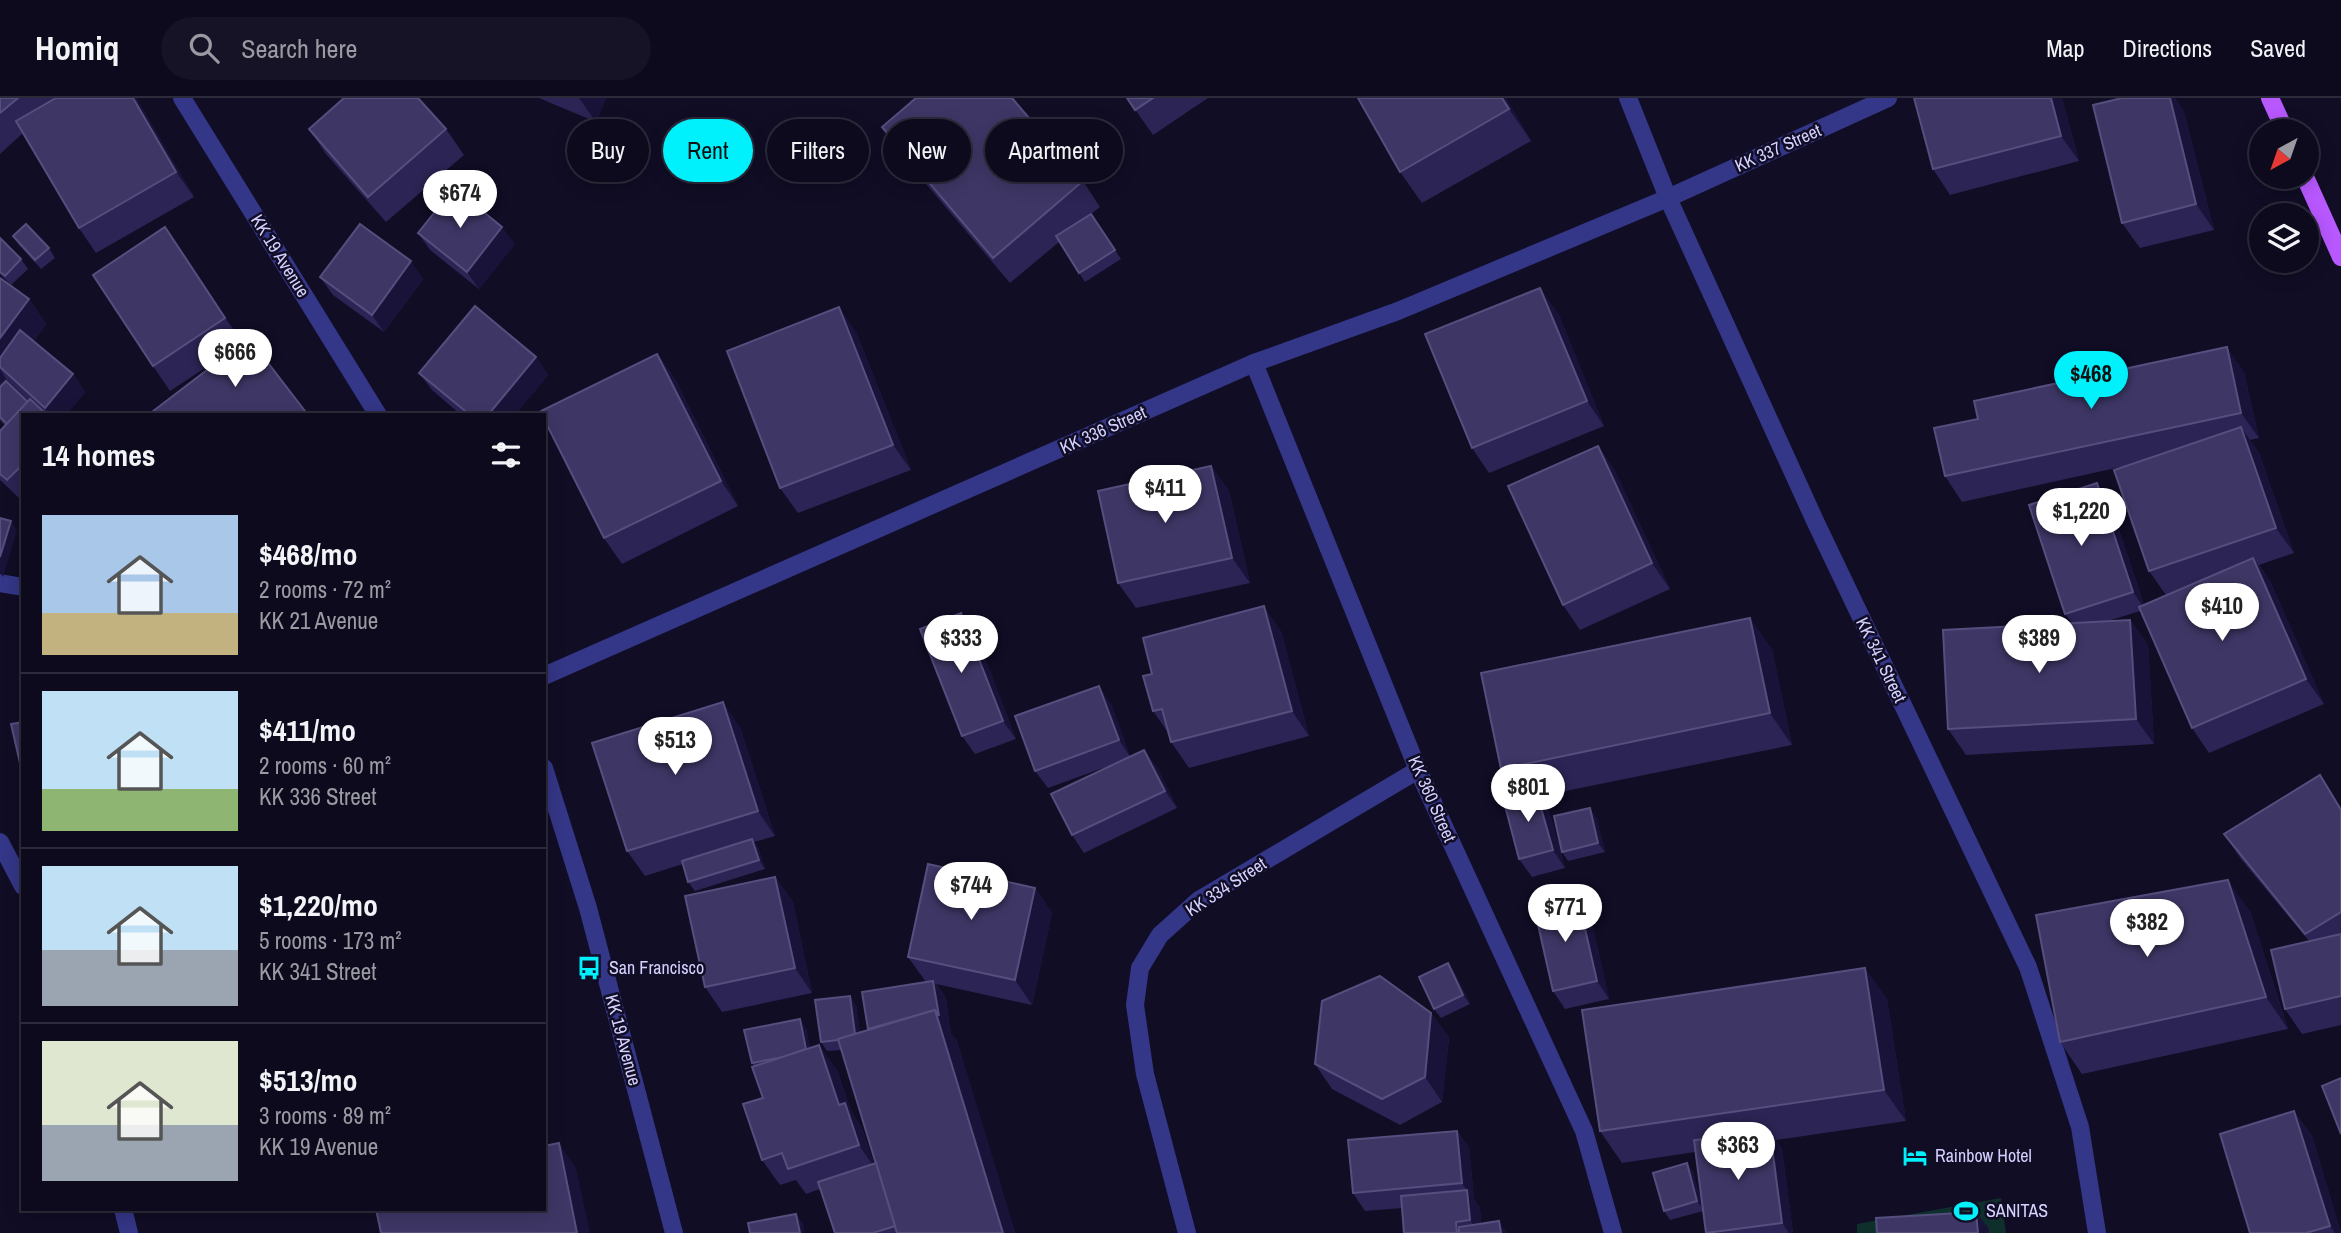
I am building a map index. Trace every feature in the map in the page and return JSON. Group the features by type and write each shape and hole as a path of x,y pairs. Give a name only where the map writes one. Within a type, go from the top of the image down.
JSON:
{"main road":[{"path":"2270,98 2280,119"},
{"path":"2310,189 2341,257"}],"street":[{"name":"KK 19 Avenue","path":"181,98 377,413"},
{"name":"KK 341 Street","path":"1628,98 1668,198 1816,523 2028,967 2080,1128 2097,1233"},
{"name":"KK 337 Street","path":"1668,198 1888,98"},
{"name":"KK 336 Street","path":"546,675 1254,363 1398,311 1668,198"},
{"name":"KK 360 Street","path":"1254,363 1418,770 1584,1131 1613,1233"},
{"path":"0,583 21,587"},
{"name":"KK 334 Street","path":"1187,1233 1145,1074 1135,1006 1140,968 1160,935 1199,900 1418,770"},
{"name":"KK 19 Avenue","path":"546,775 587,908 674,1233"},
{"path":"0,842 21,882"},
{"path":"124,1211 129,1233"}],"green space":[{"name":"SANITAS","path":"2001,1198 2006,1233 1857,1233 1857,1224"}],"building":[{"path":"0,98 18,98 0,113"},
{"path":"56,98 133,98 176,172 79,228 16,121"},
{"path":"344,98 418,98 446,129 368,197 309,129"},
{"path":"916,98 1012,98 1030,119 985,119 985,182 1082,182 993,258 929,182 971,182 971,119 891,119"},
{"path":"1127,98 1153,98 1135,110"},
{"path":"1358,98 1502,98 1509,109 1400,172"},
{"path":"1914,98 2051,98 2061,136 1933,169"},
{"path":"2122,98 2170,98 2196,204 2122,223 2093,105"},
{"path":"454,188 502,227 467,272 418,233"},
{"path":"1091,214 1115,250 1079,273 1056,236"},
{"path":"26,224 49,248 35,260 13,236"},
{"path":"360,224 411,261 372,315 320,277"},
{"path":"165,227 225,318 153,366 93,275"},
{"path":"0,238 21,259 5,276 0,272"},
{"path":"0,278 29,299 0,338"},
{"path":"1540,288 1587,401 1472,448 1425,334"},
{"path":"475,306 536,357 490,413 468,413 419,373"},
{"path":"839,307 893,445 780,488 727,351"},
{"path":"20,330 73,374 45,408 0,367 0,358"},
{"path":"249,338 306,413 151,413"},
{"path":"2227,347 2241,413 1945,476 1934,428 1978,419 1974,401"},
{"path":"657,354 721,481 604,538 546,423 546,413 541,411"},
{"path":"6,381 28,402 7,424 0,417 0,387"},
{"path":"30,399 45,413 21,413 21,466 7,480 0,474 0,431"},
{"path":"2241,427 2276,528 2149,571 2114,470"},
{"path":"1598,446 1652,563 1563,605 1508,486"},
{"path":"1211,466 1232,558 1118,583 1098,491"},
{"path":"2097,483 2133,592 2065,614 2029,505"},
{"path":"0,518 11,521 0,557"},
{"path":"2253,558 2306,679 2192,728 2139,607"},
{"path":"1264,606 1292,711 1171,742 1162,709 1153,711 1143,676 1152,674 1143,638"},
{"path":"961,613 1003,721 962,736 920,629"},
{"path":"1750,618 1770,713 1501,769 1481,673"},
{"path":"2130,620 2136,719 1948,729 1943,630"},
{"path":"1099,686 1119,740 1035,771 1015,716"},
{"path":"723,702 758,811 627,851 592,743"},
{"path":"21,722 21,767 11,724"},
{"path":"1144,750 1165,791 1072,835 1051,794"},
{"path":"2320,775 2341,810 2341,912 2305,934 2224,834"},
{"path":"1536,790 1553,850 1519,859 1503,798"},
{"path":"1590,808 1598,843 1562,852 1554,816"},
{"path":"752,839 759,860 688,882 682,861"},
{"path":"928,864 1035,888 1015,980 908,957"},
{"path":"775,877 795,968 705,987 685,896"},
{"path":"2228,880 2266,997 2060,1042 2036,915"},
{"path":"1578,898 1597,981 1553,991 1534,907"},
{"path":"2341,934 2341,996 2285,1009 2271,950"},
{"path":"1448,963 1463,995 1434,1009 1419,977"},
{"path":"1865,968 1884,1090 1600,1131 1582,1010"},
{"path":"1380,976 1431,1013 1425,1077 1382,1099 1315,1064 1322,1001"},
{"path":"933,981 939,1016 935,1010 868,1029 862,992"},
{"path":"850,996 855,1034 821,1042 815,1000"},
{"path":"935,1010 1003,1233 897,1233 838,1039"},
{"path":"800,1019 806,1049 752,1063 744,1030"},
{"path":"819,1045 839,1105 845,1103 859,1145 788,1169 782,1153 762,1160 743,1104 763,1098 752,1067"},
{"path":"2341,1078 2341,1134 2322,1086"},
{"path":"2294,1111 2330,1226 2306,1233 2250,1233 2220,1134"},
{"path":"1457,1131 1462,1183 1353,1193 1348,1140"},
{"path":"1770,1131 1782,1223 1706,1233 1694,1140"},
{"path":"559,1143 577,1233 381,1233 376,1211 546,1211 546,1146"},
{"path":"876,1163 895,1226 873,1233 835,1233 818,1182"},
{"path":"1687,1163 1697,1201 1664,1211 1653,1173"},
{"path":"1467,1190 1470,1220 1456,1222 1457,1233 1404,1233 1401,1196"},
{"path":"1976,1212 1978,1233 1877,1233 1876,1218"},
{"path":"796,1214 800,1233 750,1233 748,1223"},
{"path":"1499,1221 1501,1233 1459,1233 1459,1227"}],"place":[{"name":"San Francisco","path":"589,968"},
{"name":"Rainbow Hotel","path":"1915,1156"},
{"name":"SANITAS","path":"1966,1211"}]}
